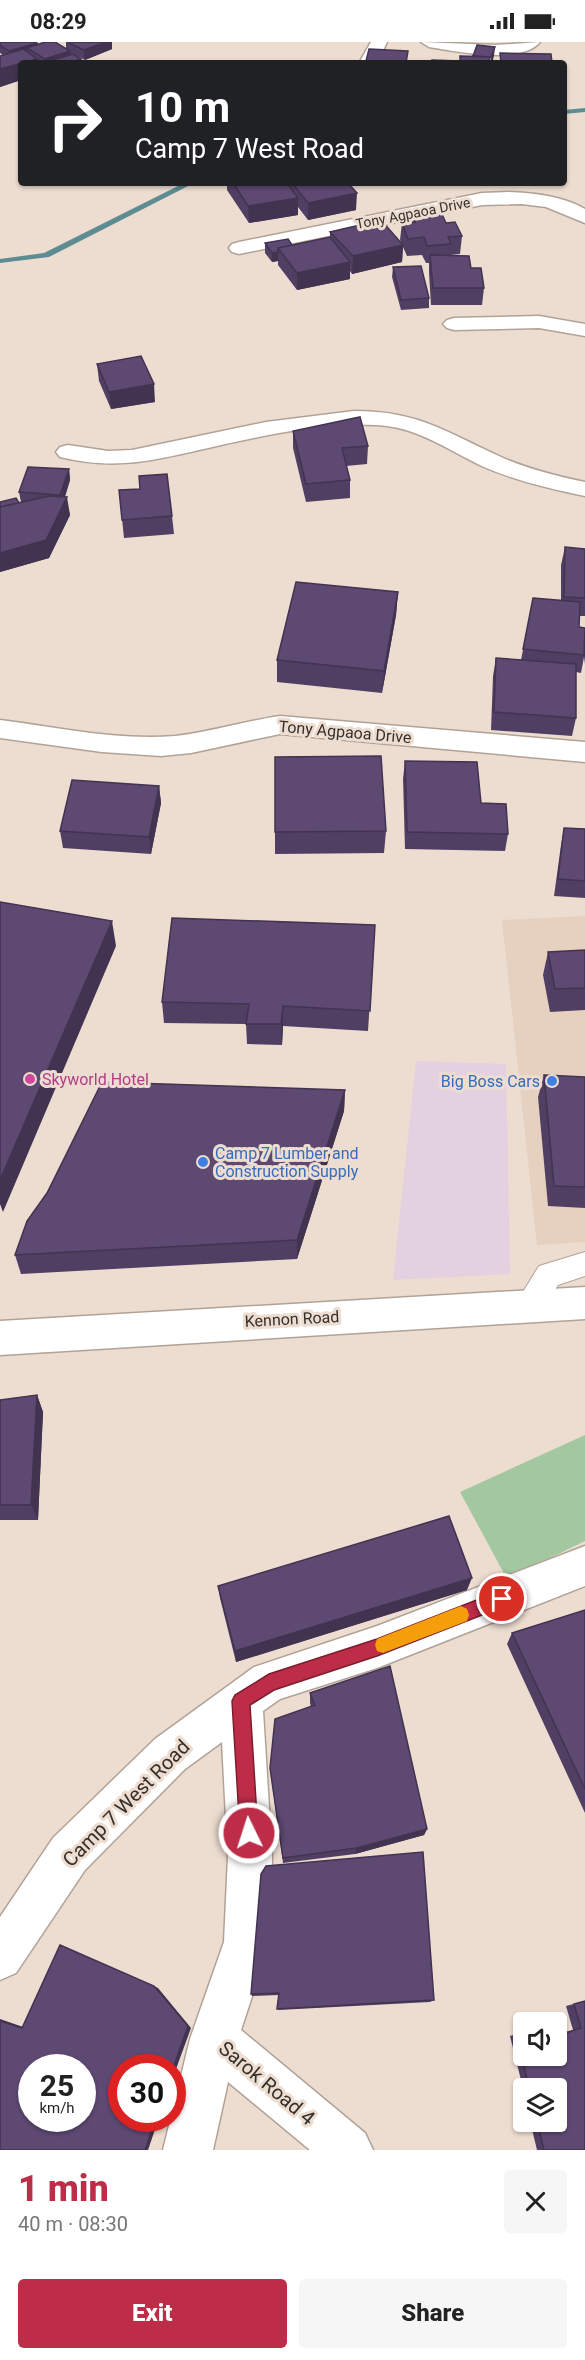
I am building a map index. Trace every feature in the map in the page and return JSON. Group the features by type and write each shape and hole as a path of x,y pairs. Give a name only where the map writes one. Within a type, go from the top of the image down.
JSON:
{"main road":[{"path":"370,60 379,42"},
{"path":"429,42 505,49 524,46 532,42"},
{"name":"Tony Agpaoa Drive","path":"239,248 482,199 511,197 547,200 585,217"},
{"path":"454,324 539,322 585,330"},
{"path":"68,452 102,457 134,457 246,433 293,426 356,418 393,419 437,432 492,462 528,475 585,489"},
{"name":"Tony Agpaoa Drive","path":"0,729 160,746 197,743 252,729 280,725 585,752"},
{"name":"Kennon Road","path":"0,1338 585,1303"},
{"name":"Camp 7 West Road","path":"0,1957 69,1854 170,1754 269,1682 377,1647 585,1566"},
{"name":"Sarok Road 4","path":"188,2150 214,2039 247,1942 250,1856 241,1701"},
{"name":"Sarok Road 4","path":"214,2039 348,2150"}],"lane":[{"path":"529,1305 549,1275 585,1264"}],"shaded area":[{"name":"Big Boss Cars","path":"585,916 585,1242 537,1245 502,920"},
{"path":"416,1061 506,1064 510,1274 393,1280"}],"green space":[{"path":"585,1435 585,1541 507,1579 460,1492"}],"building":[{"path":"0,42 37,43 9,51 0,45"},
{"path":"45,42 55,42 70,51 45,59 27,48"},
{"path":"67,42 106,42 84,50"},
{"path":"477,45 495,47 491,57 473,56"},
{"path":"23,49 37,59 18,60 18,64 0,69 0,56"},
{"path":"369,49 408,51 406,60 366,60"},
{"path":"500,53 551,54 552,60 501,60"},
{"path":"73,54 81,59 78,60 53,60"},
{"path":"460,56 490,57 490,60 460,60"},
{"path":"235,186 289,186 298,198 248,206"},
{"path":"294,186 351,186 357,193 308,203"},
{"path":"440,210 446,223 455,222 462,236 448,237 451,244 427,246 424,237 408,239 402,223 415,222 411,213"},
{"path":"381,220 403,245 353,256 330,232"},
{"path":"330,237 350,262 297,273 278,248"},
{"path":"288,239 292,245 278,248 278,252 272,253 265,243"},
{"path":"430,255 469,256 471,268 481,268 484,288 433,288"},
{"path":"421,266 429,298 401,300 393,267"},
{"path":"141,356 154,384 109,392 97,364"},
{"path":"360,417 368,446 342,448 350,480 306,484 293,431"},
{"path":"28,467 69,469 60,495 19,492"},
{"path":"167,474 172,516 122,520 119,490 140,489 139,476"},
{"path":"49,496 67,497 46,540 0,553 0,507"},
{"path":"16,498 19,503 0,507 0,502"},
{"path":"565,547 585,549 585,598 564,597"},
{"path":"296,582 398,592 384,671 277,660"},
{"path":"533,598 580,602 579,627 585,628 584,655 523,649"},
{"path":"496,658 576,664 576,718 494,712"},
{"path":"381,756 386,831 275,832 275,757"},
{"path":"405,761 477,762 481,803 506,804 508,834 407,832"},
{"path":"72,780 159,786 149,837 60,831"},
{"path":"564,828 585,829 585,881 558,879"},
{"name":"Skyworld Hotel","path":"0,902 112,921 0,1180"},
{"path":"172,918 375,925 370,1011 283,1006 281,1024 246,1024 249,1004 162,1002"},
{"path":"585,950 585,988 555,989 548,952"},
{"path":"544,1075 585,1077 585,1187 554,1186"},
{"name":"Camp 7 Lumber and Construction Supply","path":"102,1082 345,1090 297,1240 15,1255 27,1221 47,1193"},
{"path":"37,1395 31,1505 0,1505 0,1400"},
{"path":"449,1516 472,1578 235,1651 218,1586"},
{"path":"585,1610 585,1789 512,1633"},
{"path":"390,1666 427,1829 357,1848 283,1858 270,1768 275,1719 315,1705 310,1693"},
{"path":"423,1852 434,2000 277,2009 279,1993 251,1994 261,1874 266,1866"},
{"path":"60,1945 154,1986 188,2026 178,2054 108,2054 108,2132 151,2132 145,2150 0,2150 0,2021 22,2028"},
{"path":"585,2001 585,2150 544,2150 540,2132 567,2132 567,2078 527,2078 524,2066 567,2066 567,2033 581,2028 574,2004"}],"waterway":[{"path":"567,112 585,110"},
{"path":"0,261 46,255 184,186"}],"slow traffic":[{"path":"383,1645 461,1615"}],"place":[{"name":"Skyworld Hotel","path":"30,1079"},
{"name":"Big Boss Cars","path":"552,1081"},
{"name":"Camp 7 Lumber and Construction Supply","path":"203,1162"}],"route":[{"path":"249,1833 241,1701 269,1682 377,1647 502,1599"}]}
